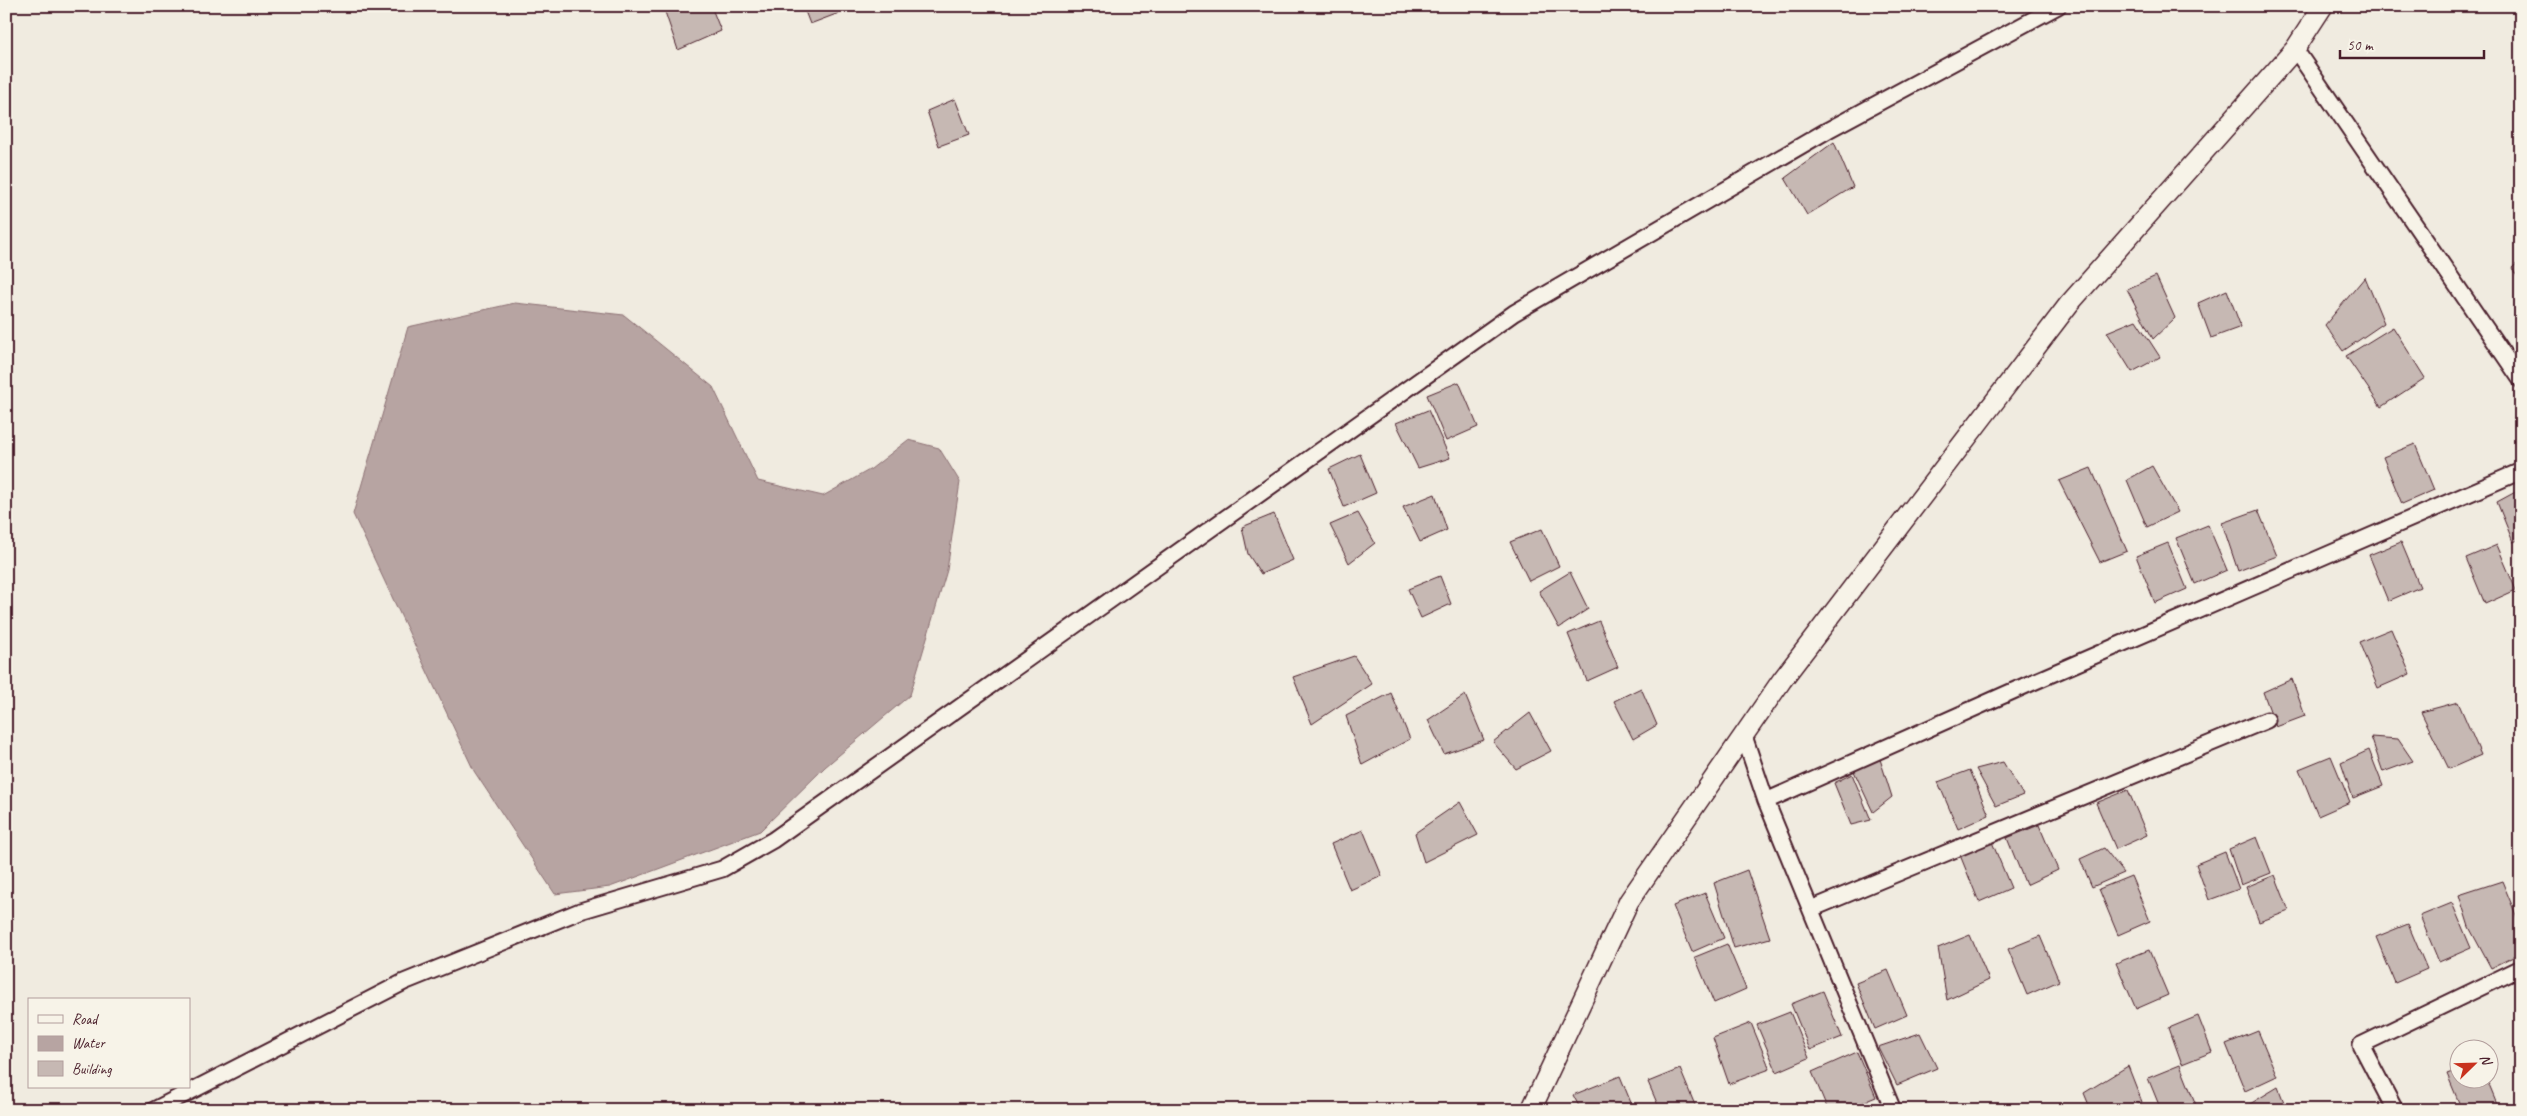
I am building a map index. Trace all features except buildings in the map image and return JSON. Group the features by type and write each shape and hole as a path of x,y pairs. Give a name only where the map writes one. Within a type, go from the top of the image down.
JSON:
{"street":[{"path":"154,1110 404,982 580,911 722,869 773,840 1514,313 1828,130 2058,6"},
{"path":"1531,1110 1629,901 1782,680 2070,304 2295,49 2323,6"},
{"path":"2295,49 2521,380"},
{"path":"1766,801 2031,683 2521,471"},
{"path":"1811,909 2267,720"},
{"path":"1744,736 1766,801 1893,1110"},
{"path":"2395,1110 2361,1044 2521,968"}],"water":[{"path":"515,303 624,315 713,387 758,481 823,496 871,469 908,440 939,448 960,482 947,570 910,695 825,767 760,831 610,887 555,894 474,771 353,514 408,327"}]}
